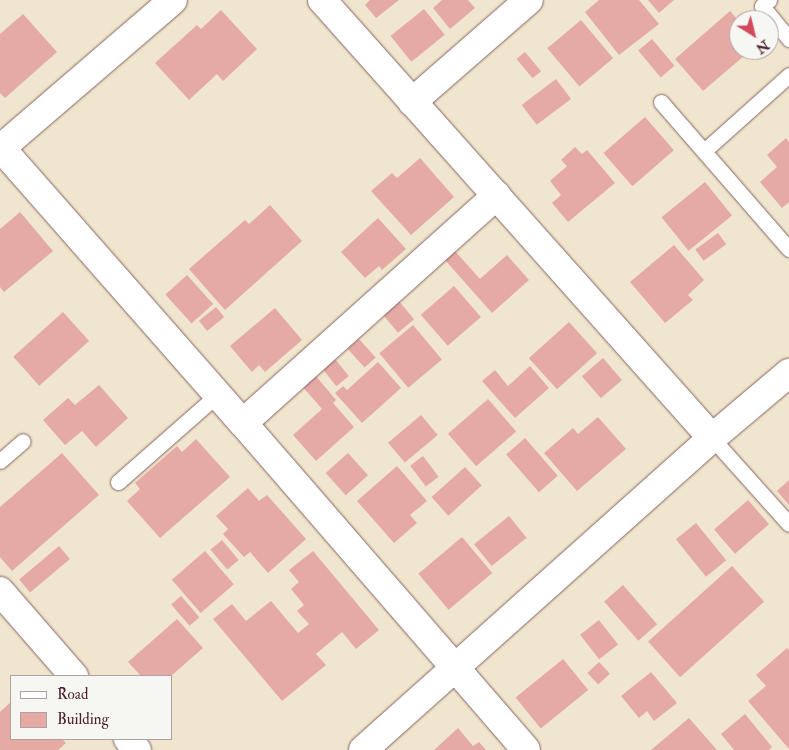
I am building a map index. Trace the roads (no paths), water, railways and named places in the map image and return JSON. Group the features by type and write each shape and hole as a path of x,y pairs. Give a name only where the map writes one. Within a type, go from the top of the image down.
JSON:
{"street":[{"path":"173,0 0,149 218,394 526,750"},
{"path":"322,0 712,438"},
{"path":"412,102 529,0"},
{"path":"243,423 497,196"},
{"path":"363,750 712,438 789,373"},
{"path":"0,591 73,675"},
{"path":"129,740 138,750"}],"lane":[{"path":"769,0 762,6 789,38"},
{"path":"704,151 789,75"},
{"path":"661,102 789,249"},
{"path":"118,482 218,394"},
{"path":"712,438 789,524"},
{"path":"0,461 23,441"}]}
